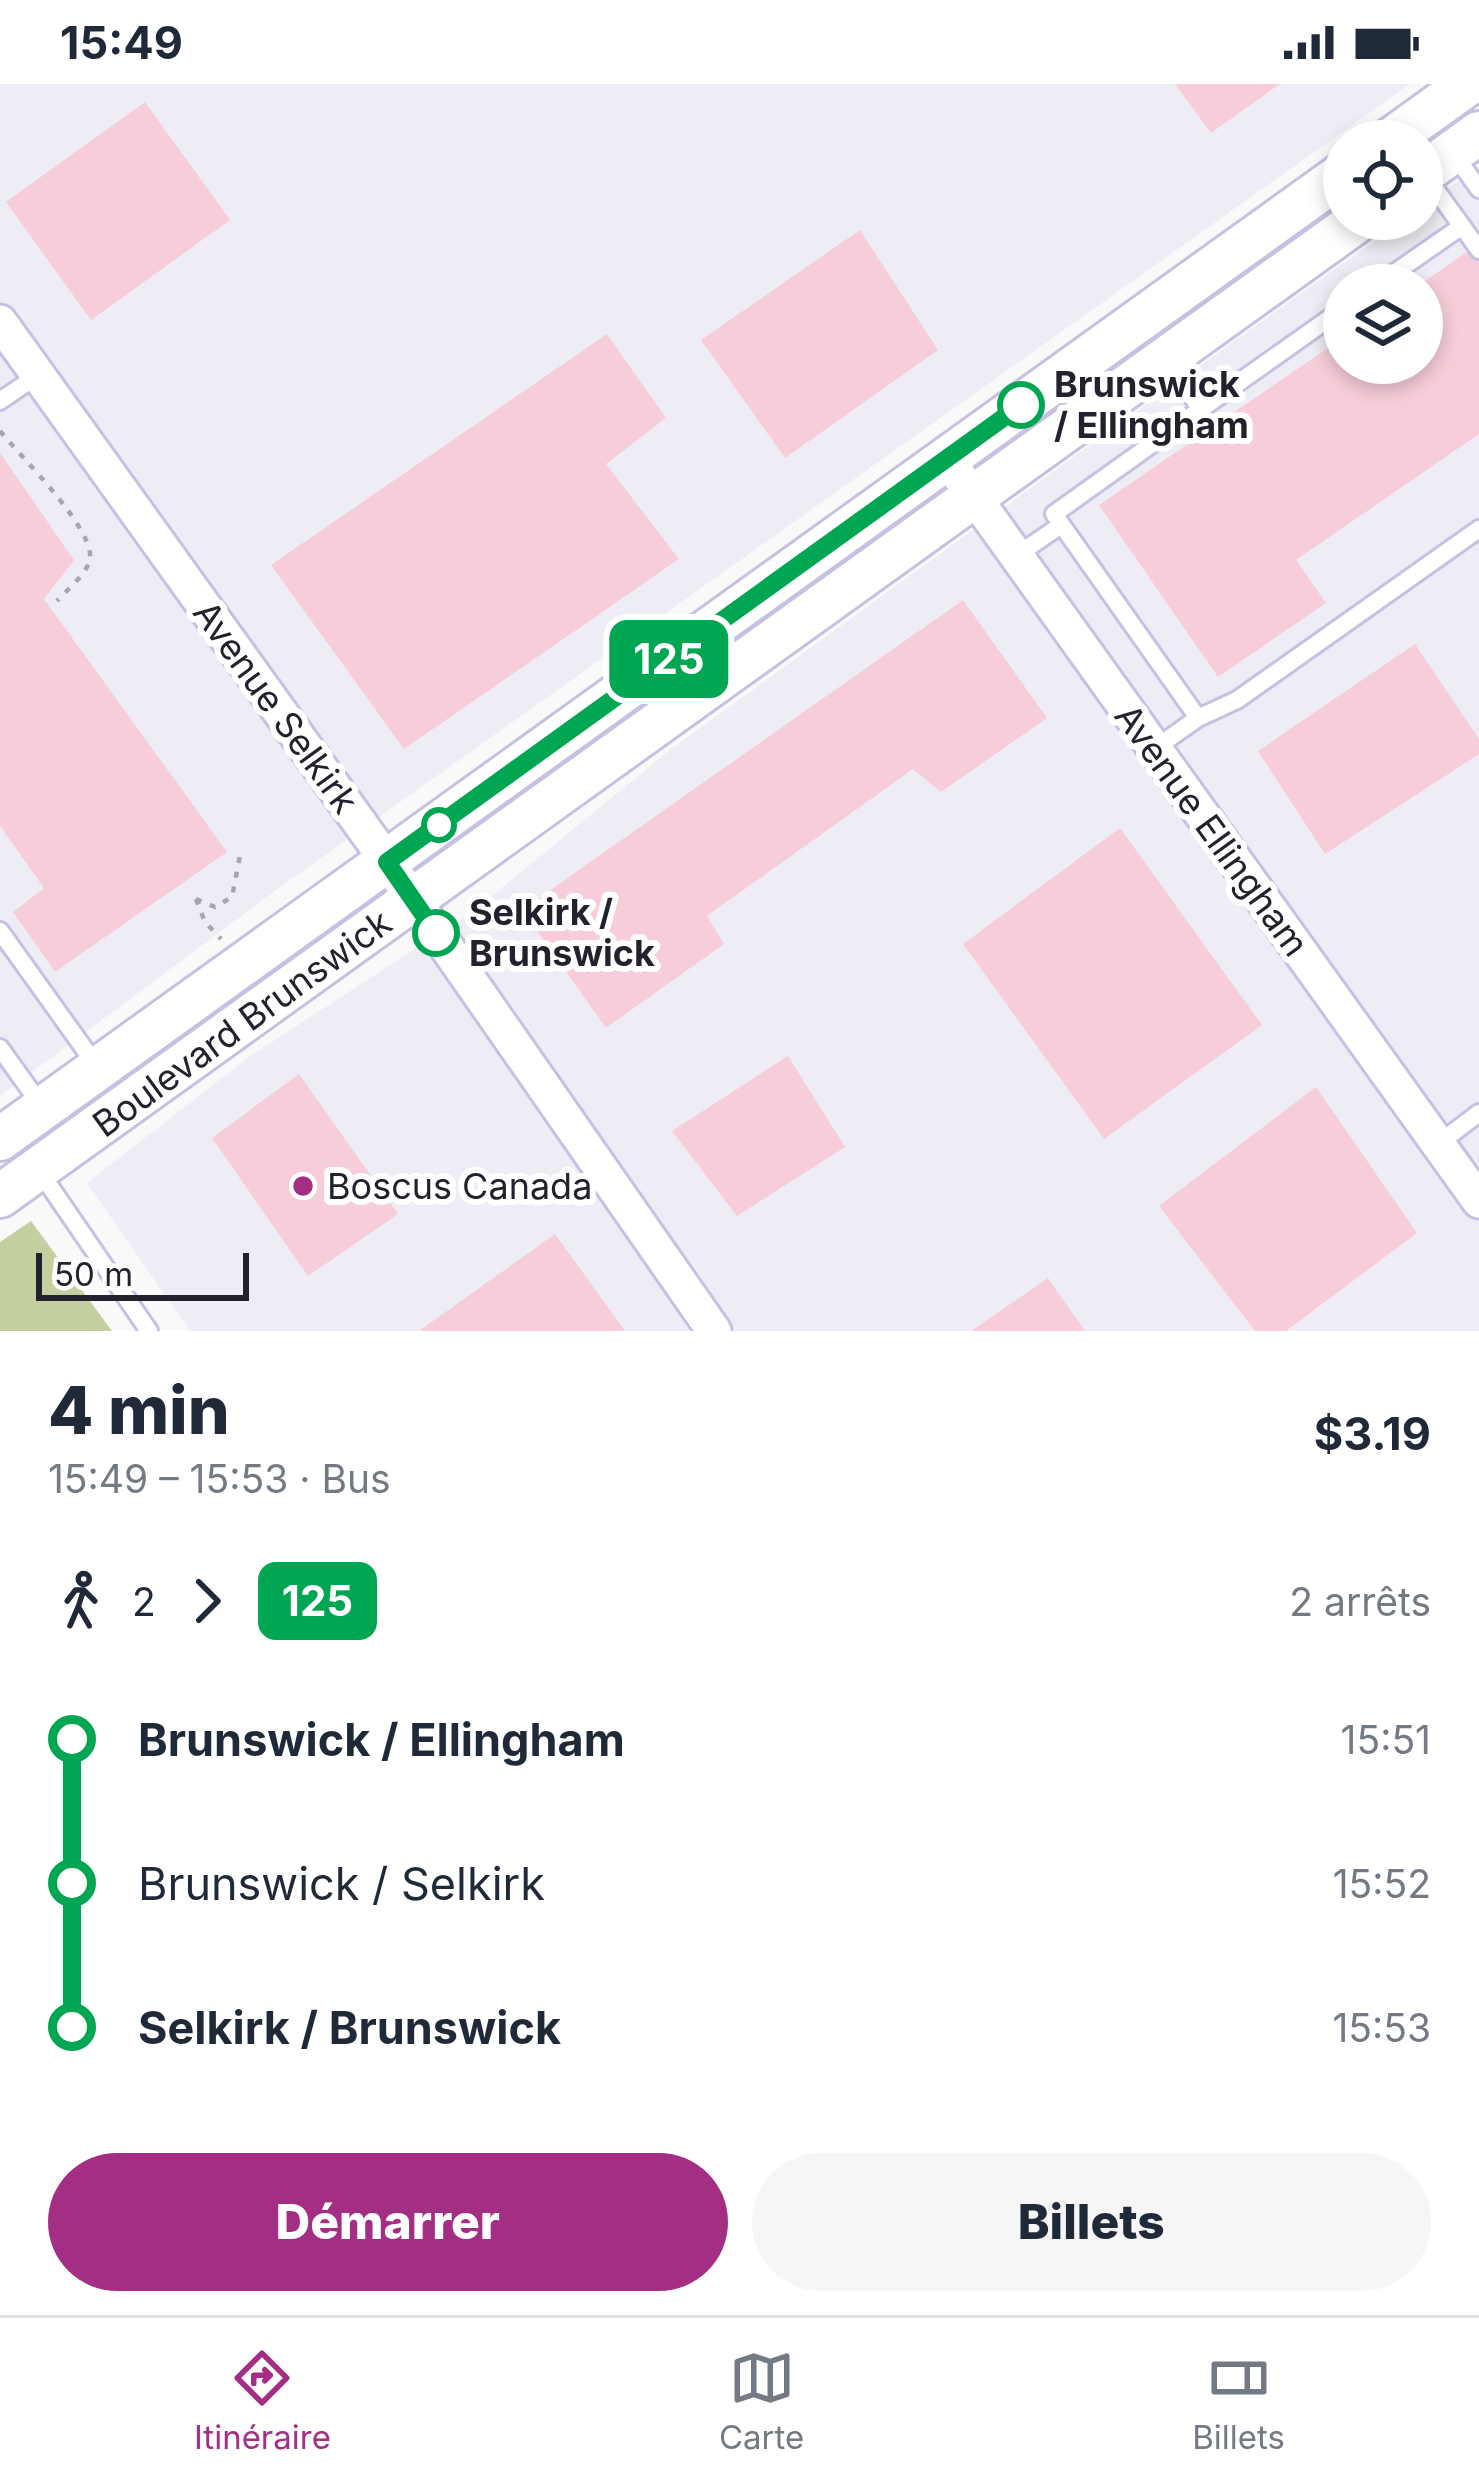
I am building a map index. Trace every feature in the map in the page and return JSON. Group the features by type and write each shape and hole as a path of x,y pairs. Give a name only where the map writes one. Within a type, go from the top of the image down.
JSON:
{"street":[{"path":"1418,120 1468,84"},
{"name":"Boulevard Brunswick","path":"18,1126 1323,188"},
{"name":"Boulevard Brunswick","path":"0,1196 1331,240"},
{"name":"Avenue Selkirk","path":"0,322 387,862 714,1331"},
{"name":"Avenue Ellingham","path":"947,459 1479,1201"},
{"path":"18,1126 38,1169"}],"lane":[{"path":"1444,158 1479,189"},
{"path":"1444,158 1462,226 1479,250"},
{"path":"1407,264 1462,226"},
{"path":"1198,718 1054,514 1323,323"},
{"path":"1165,359 1202,409"},
{"path":"0,401 38,375"},
{"path":"974,496 988,428"},
{"path":"1016,556 1061,525"},
{"path":"1154,750 1198,718 1238,700 1479,530"},
{"path":"0,931 99,1069"},
{"path":"0,1048 18,1126"},
{"path":"1438,1144 1479,1113"},
{"path":"38,1169 149,1331"}],"path":[{"path":"0,431 27,459 32,473 57,493 89,545 88,566 57,601"},
{"path":"24,481 32,473"},
{"path":"228,949 205,922 196,898 215,907 232,897 241,850"}],"shaded area":[{"path":"0,84 1410,84 1359,120 1323,120 1323,146 272,893 0,1096"},
{"path":"1479,166 1479,1331 190,1331 87,1183 249,1057 476,909 671,749 1323,278 1323,384 1443,384 1443,264 1342,264 1376,240 1443,240 1443,192"}],"green space":[{"path":"31,1221 112,1331 0,1331 0,1242"}],"building":[{"path":"1175,84 1280,84 1211,133"},
{"path":"145,102 230,220 91,320 6,202"},
{"path":"860,230 938,350 785,458 701,340"},
{"path":"1471,249 1479,261 1479,434 1296,560 1326,603 1218,677 1099,505 1323,351 1323,384 1443,384 1443,268"},
{"path":"607,334 666,418 606,464 679,559 404,749 271,565"},
{"path":"0,453 74,560 44,599 227,852 55,972 13,912 44,888 0,826"},
{"path":"963,600 1047,718 941,792 913,769 707,916 724,944 606,1028 522,910"},
{"path":"1415,644 1479,739 1479,754 1325,854 1258,751"},
{"path":"1120,828 1262,1025 1104,1139 963,944"},
{"path":"788,1056 845,1147 737,1216 672,1131"},
{"path":"299,1074 398,1214 308,1276 212,1138"},
{"path":"1316,1087 1417,1233 1286,1331 1255,1331 1159,1206"},
{"path":"555,1234 625,1331 419,1331"},
{"path":"1048,1278 1085,1331 971,1331"}],"bus line":[{"name":"125","path":"436,933 387,862 1021,405"}],"place":[{"name":"Brunswick / Ellingham","path":"1021,405"},
{"name":"Selkirk / Brunswick","path":"436,933"},
{"name":"Boscus Canada","path":"303,1186"}]}
